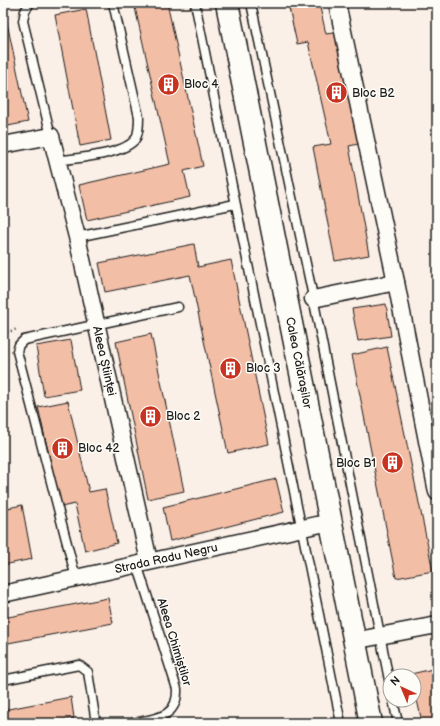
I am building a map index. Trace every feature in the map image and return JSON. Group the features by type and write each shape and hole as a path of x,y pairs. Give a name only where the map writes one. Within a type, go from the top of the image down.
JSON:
{"main road":[{"name":"Calea Călărașilor","path":"227,3 353,641 371,723"}],"street":[{"path":"337,3 396,282 437,492"},
{"path":"3,145 51,136"},
{"name":"Aleea Științei","path":"51,136 77,237 97,325 143,563"},
{"path":"313,299 396,282"},
{"name":"Strada Radu Negru","path":"3,594 330,522"},
{"path":"353,641 437,625"}],"lane":[{"name":"Aleea Științei","path":"30,3 25,11 23,22 51,136"},
{"path":"57,161 120,150 136,138 139,117 113,3"},
{"path":"195,3 341,723"},
{"path":"251,3 313,299 387,668"},
{"path":"77,237 235,204"},
{"path":"76,578 18,351 19,345 24,340 178,307"},
{"name":"Aleea Chimiștilor","path":"133,723 166,715 174,707 178,700 177,689 143,563"},
{"path":"3,680 79,665 88,672 96,723"},
{"path":"395,708 398,723"}],"building":[{"name":"Bloc 4","path":"134,3 167,3 203,166 184,171 190,197 87,220 79,185 170,164"},
{"name":"Bloc B2","path":"288,3 319,3 326,34 340,32 363,143 349,146 369,255 335,261 313,147 331,144 308,42 297,44"},
{"path":"3,4 28,122 3,127"},
{"path":"86,9 111,140 80,146 55,15"},
{"name":"Bloc 3","path":"194,244 198,267 231,260 269,444 228,453 190,275 105,292 99,263"},
{"path":"386,304 391,336 358,341 352,309"},
{"name":"Bloc 2","path":"151,334 184,491 148,499 116,342"},
{"path":"71,340 80,390 44,396 36,346"},
{"name":"Bloc B1","path":"387,347 433,571 396,578 352,355"},
{"name":"Bloc 42","path":"68,401 89,492 105,489 117,543 85,551 75,504 61,507 38,407"},
{"path":"3,478 8,508 22,505 32,559 3,565"},
{"path":"276,479 284,512 170,541 163,507"},
{"path":"108,598 113,623 3,644 3,618"},
{"path":"437,668 437,719 422,722 419,708 422,708 422,671"},
{"path":"71,697 74,718 48,723 3,723 3,710"}],"place":[{"name":"Bloc 4","path":"168,84"},
{"name":"Bloc B2","path":"336,93"},
{"name":"Bloc 3","path":"231,368"},
{"name":"Bloc 2","path":"150,416"},
{"name":"Bloc 42","path":"63,448"},
{"name":"Bloc B1","path":"392,463"}]}
